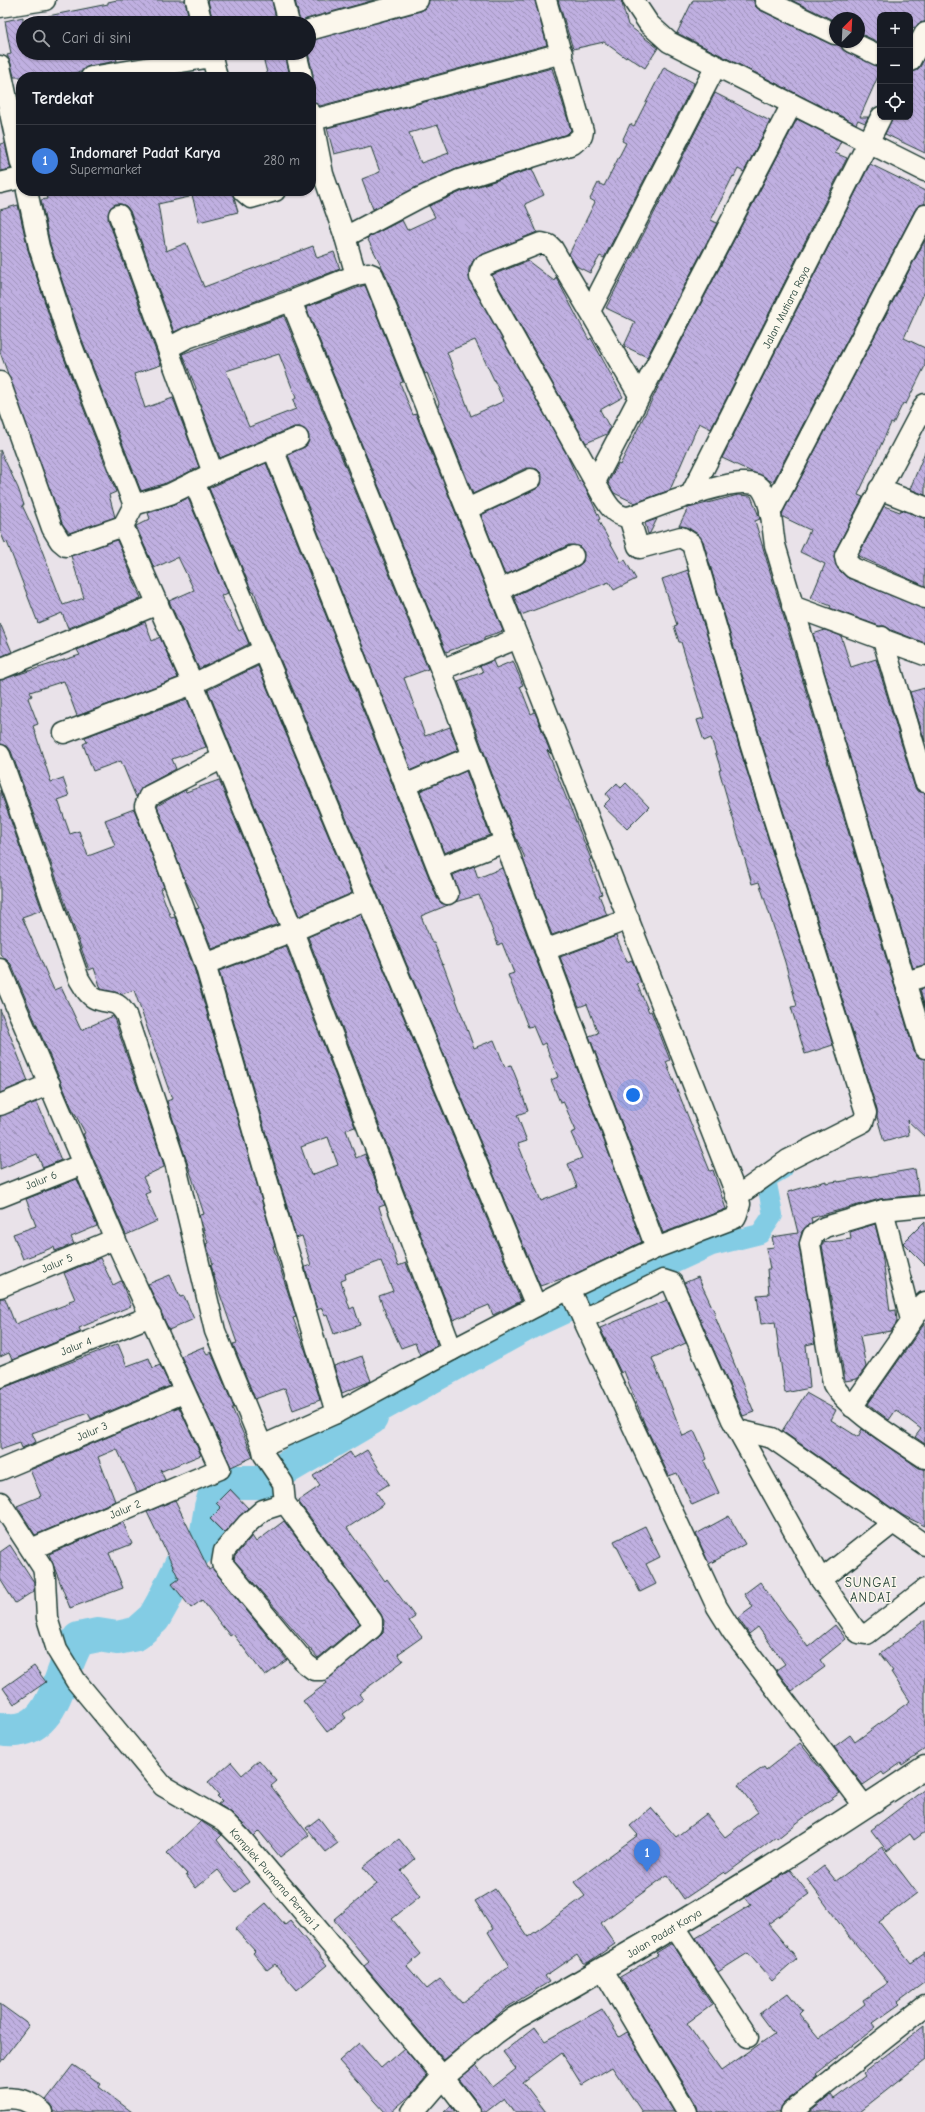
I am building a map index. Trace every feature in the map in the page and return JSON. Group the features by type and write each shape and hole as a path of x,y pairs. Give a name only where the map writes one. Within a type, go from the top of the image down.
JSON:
{"street":[{"path":"196,0 200,16"},
{"path":"283,0 287,16"},
{"path":"316,28 418,0"},
{"path":"345,237 420,198 459,180 573,144 578,141 583,131 546,0"},
{"path":"633,0 641,14 658,34 669,42 925,171"},
{"path":"766,0 829,31"},
{"path":"0,7 39,1"},
{"path":"913,55 925,33"},
{"path":"863,48 877,55"},
{"path":"316,116 562,53"},
{"path":"118,72 184,60"},
{"path":"213,60 216,72"},
{"path":"298,60 301,72"},
{"path":"0,66 13,90 16,118"},
{"path":"590,311 716,66"},
{"path":"595,482 792,104"},
{"name":"Jalan Mutiara Raya","path":"690,496 880,120"},
{"path":"316,164 317,176 345,237 356,275"},
{"path":"0,182 16,179"},
{"path":"28,196 39,247 68,336 134,505"},
{"path":"249,196 251,198 258,196"},
{"path":"770,513 925,215"},
{"path":"118,216 213,473"},
{"path":"639,395 554,249 541,243 483,266 480,273 612,511 623,517 629,517 733,483 756,484 768,501 775,545 792,606 925,1048"},
{"path":"168,348 187,338 291,301 356,275 368,273 373,275 378,283 740,1204 734,1218 656,1248 577,1306"},
{"path":"291,301 441,670 656,1248"},
{"path":"0,382 52,528 60,541 66,546 123,526 134,505 170,494 213,473 298,438"},
{"path":"925,404 848,548 846,561 853,568 925,598"},
{"path":"273,449 448,894"},
{"path":"467,509 531,479"},
{"path":"194,482 536,1306"},
{"path":"879,490 925,507"},
{"path":"629,517 638,546 640,548 681,537 692,544 750,743 866,1113 863,1122 788,1160 736,1196"},
{"path":"123,526 193,684 223,758 292,931 452,1350"},
{"path":"499,590 573,556"},
{"path":"0,669 158,604"},
{"path":"792,606 925,655"},
{"path":"441,670 518,638"},
{"path":"882,638 925,782"},
{"path":"64,733 193,684 264,650"},
{"path":"0,755 79,979 86,991 97,1000 111,1002 120,1006 126,1014 175,1162 215,1331 266,1454 283,1482 285,1502 372,1621 372,1628 322,1670 314,1670 306,1664 222,1563 224,1551 247,1524 263,1510 285,1502"},
{"path":"405,785 473,756"},
{"path":"223,758 149,796 145,806 205,964 336,1413"},
{"path":"438,868 505,842"},
{"path":"205,964 292,931 367,899"},
{"path":"545,950 629,919"},
{"path":"0,969 8,1013 50,1084 115,1239 151,1316 183,1393"},
{"path":"905,982 925,976"},
{"path":"0,1105 50,1084"},
{"name":"Jalur 6","path":"0,1197 83,1164"},
{"path":"923,1452 852,1407 841,1397 832,1384 810,1244 813,1235 826,1227 883,1210 925,1206"},
{"path":"883,1210 911,1320"},
{"name":"Jalur 5","path":"0,1287 115,1239"},
{"path":"266,1454 336,1413 536,1306 577,1306 663,1280 672,1283 738,1430 821,1580 854,1628 859,1633 867,1634 925,1590"},
{"path":"852,1407 911,1320 925,1302"},
{"path":"577,1306 717,1608 732,1631 865,1807"},
{"name":"Jalur 4","path":"0,1377 151,1316"},
{"name":"Jalur 2","path":"31,1549 220,1469 183,1393"},
{"name":"Jalur 3","path":"0,1470 183,1393"},
{"path":"738,1430 772,1438 925,1545"},
{"path":"0,1502 31,1549"},
{"path":"821,1580 893,1522"},
{"name":"Komplek Purnama Permai 1","path":"31,1549 43,1568 47,1618 57,1650 76,1682 163,1786 224,1822 240,1837 443,2077 470,2112"},
{"name":"Jalan Padat Karya","path":"413,2112 443,2077 495,2033 516,2018 603,1970 675,1927 865,1807 925,1767"},
{"path":"675,1927 748,2037"},
{"path":"603,1970 687,2112"},
{"path":"791,2112 925,2006"},
{"path":"0,2099 20,2098 33,2109"}],"building":[{"path":"117,0 185,0 188,16 48,16 108,4 108,2"},
{"path":"208,0 272,0 275,16 211,16"},
{"path":"295,0 375,0 316,16 298,16"},
{"path":"429,0 535,0 547,45 320,106 316,104 316,72 312,72 310,60 316,60 316,39 421,11 426,8"},
{"path":"558,0 621,0 628,25 658,48 645,68 627,56 626,58 604,42 573,49"},
{"path":"693,0 754,0 755,6 760,10 829,44 829,48 843,48 846,52 877,66 877,79 860,117 868,117 865,123 858,120 856,124 677,33"},
{"path":"791,0 925,0 925,22 919,23 915,28 913,27 913,12 877,12 877,42 865,36 865,12 829,12 829,18"},
{"path":"16,19 16,60 117,61 89,66 81,72 16,72 16,77 14,77 7,55 11,54 5,21"},
{"path":"925,57 925,153 885,134 891,120 913,120 913,71 920,67"},
{"path":"264,60 286,60 289,72 267,72"},
{"path":"664,67 694,83 604,258 600,256 590,273 576,266 569,254 595,202 590,199 598,183 604,186 626,143 622,141 630,124 634,126"},
{"path":"552,68 571,130 567,134 454,170 373,209 362,179 380,172 371,147 359,150 359,148 334,154 327,128","holes":["438,125 449,153 421,163 409,133"]},
{"path":"715,93 770,121 744,172 738,169 734,177 733,176 711,220 717,223 647,357 624,346 635,322 606,308"},
{"path":"797,119 841,141 835,153 847,158 711,429 699,423 670,490 635,503 614,493 608,483 618,464 620,465 668,367"},
{"path":"5,143 11,169 0,171 0,144"},
{"path":"870,164 925,191 925,204 919,205 915,210 773,482 722,458"},
{"path":"532,169 544,195 525,204 537,232 475,258 469,268 469,277 566,453 579,482 581,481 587,491 600,519 598,520 621,562 625,560 636,579 614,590 609,582 521,615 514,596 578,566 583,562 584,552 579,546 569,545 505,575 481,515 536,489 541,485 542,474 537,469 526,468 473,494 438,406 439,403 427,373 425,374 384,271 367,238 402,220 407,230 435,217 429,206 463,191","holes":["475,340 504,401 471,416 447,352"]},
{"path":"46,196 189,196 158,204 166,251 186,243 204,287 313,246 317,258 334,252 340,269 174,332 130,211 126,206 121,204 115,204 110,208 108,219 161,365 134,374 145,408 173,398 199,467 166,483 141,491 79,332 50,244 41,200 47,199"},
{"path":"192,196 233,196 238,212 199,222"},
{"path":"18,205 28,250 57,340 116,492 109,495 115,517 69,533 62,523 0,352 0,210"},
{"path":"925,240 925,291 904,338 925,348 925,366 906,404 903,403 893,424 891,423 858,495 863,497 835,551 834,558 838,569 848,578 925,609 925,643 891,630 885,626 879,626 830,608 831,606 811,598 825,564 800,552 810,530 783,517 782,514"},
{"path":"528,261 554,281 556,277 589,340 591,338 623,397 600,410 610,428 607,434 586,443 492,275"},
{"path":"365,285 403,382 400,383 413,415 416,414 503,631 484,637 484,640 471,645 471,643 446,652 306,307"},
{"path":"284,316 428,669 404,678 425,736 450,727 458,750 411,770 288,455 307,445 309,440 308,433 300,427 294,427 220,458 195,390 196,388 182,354","holes":["279,354 296,398 293,400 296,409 249,427 226,371"]},
{"path":"0,450 18,488 24,505 22,505 36,535 63,605 84,598 71,556 117,540 141,598 68,628 62,613 38,623 7,542 5,543 0,531"},
{"path":"925,452 925,495 910,489"},
{"path":"266,463 437,898 441,903 448,905 421,916 444,967 474,1048 494,1040 505,1067 511,1065 519,1085 528,1111 517,1115 527,1141 518,1144 541,1201 577,1187 568,1164 582,1158 571,1133 576,1131 563,1101 560,1102 551,1080 558,1077 545,1043 541,1045 533,1026 528,1027 508,975 514,973 502,943 498,945 479,895 455,902 459,895 453,875 474,866 478,878 502,868 642,1242 573,1275 540,1286 264,620 254,591 252,592 209,488"},
{"path":"738,495 751,496 760,519 755,521 914,1051 917,1057 925,1059 925,1137 907,1120 909,1135 884,1142 877,1117 877,1110 761,740 703,541 698,534 687,527 679,526 688,508"},
{"path":"188,498 228,593 221,596 239,631 243,629 249,644 199,669 169,601 194,590 178,557 154,568 136,526 150,519 148,513 173,505"},
{"path":"884,506 900,512 901,510 925,518 925,586 858,556"},
{"path":"657,519 650,533 648,534 645,523"},
{"path":"688,570 739,746 833,1045 805,1054 791,1007 797,1006 785,962 759,882 752,884 711,738 704,741 697,720 704,718 681,642 679,642 674,626 677,625 662,579"},
{"path":"145,622 152,641 160,637 178,678 77,716 64,681 30,692 32,696 28,698 38,724 33,726 51,782 63,778 69,796 58,800 70,834 79,831 88,856 115,846 105,820 134,809 164,887 160,889 171,918 175,917 194,968 275,1246 273,1246 296,1317 293,1318 306,1352 320,1400 293,1410 285,1388 255,1399 233,1344 237,1343 215,1280 211,1265 213,1264 206,1244 208,1243 199,1215 204,1214 167,1101 172,1099 134,990 122,994 101,989 94,968 89,970 11,751 7,746 0,744 0,680 80,655 77,650"},
{"path":"0,623 12,652 0,657"},
{"path":"825,630 841,636 851,667 876,659 914,785 917,791 925,793 925,965 913,968 813,634"},
{"path":"493,661 496,668 513,661 523,685 520,686 531,714 535,712 551,754 547,750 591,859 589,860 602,894 599,895 607,915 552,935 523,859 525,858 513,831 458,681 483,672 480,666"},
{"path":"258,666 352,893 299,916 208,690"},
{"path":"925,688 925,742 910,692"},
{"path":"187,699 206,747 172,759 176,769 144,786 136,797 121,761 93,771 83,744 87,742 85,737"},
{"path":"466,771 490,835 444,853 420,791"},
{"path":"219,780 278,924 212,949 196,909 199,908 184,878 157,806 185,790 186,792"},
{"path":"617,783 621,788 626,783 649,807 627,829 603,806 610,799 606,794"},
{"path":"0,790 42,910 22,917 54,990 61,987 81,1030 113,1016 164,1165 164,1167 143,1177 150,1192 145,1194 157,1221 126,1235 83,1134 85,1133 71,1106 11,964 0,954"},
{"path":"361,914 521,1301 493,1315 489,1305 453,1320 308,937"},
{"path":"616,936 627,962 632,960 641,983 637,984 649,1012 651,1011 670,1060 666,1062 710,1171 713,1170 726,1209 663,1233 589,1036 598,1033 587,1004 579,1007 560,957"},
{"path":"286,946 355,1127 346,1130 356,1158 365,1154 385,1205 379,1207 398,1266 406,1263 434,1335 437,1345 420,1355 415,1343 401,1348 387,1317 379,1296 393,1291 381,1261 345,1274 346,1279 341,1281 350,1309 354,1307 360,1325 334,1334 327,1315 325,1316 322,1308 317,1310 305,1267 311,1265 302,1236 296,1238 219,971","holes":["328,1137 338,1165 311,1175 301,1147"]},
{"path":"925,988 925,1008 920,990"},
{"path":"0,1009 28,1081 0,1093"},
{"path":"37,1102 61,1160 43,1168 37,1154 0,1169 0,1116"},
{"path":"915,1169 919,1195 880,1199 811,1218 812,1222 802,1231 799,1246 815,1343 806,1345 810,1388 785,1393 775,1322 761,1324 757,1295 769,1294 767,1269 770,1269 766,1248 774,1247 772,1237 798,1233 788,1192 826,1181 826,1183 838,1182"},
{"path":"77,1179 97,1226 71,1237 74,1244 55,1251 54,1247 23,1259 13,1234 36,1226 26,1199"},
{"path":"925,1221 925,1265 903,1243"},
{"path":"875,1224 882,1253 890,1311 896,1310 897,1322 891,1331 860,1336 866,1367 857,1379 845,1381 822,1243 851,1239 850,1232"},
{"path":"100,1258 113,1285 121,1281 131,1306 79,1328 81,1332 12,1360 9,1353 0,1357 0,1298 5,1298 15,1324 70,1303 69,1301 75,1299 64,1273"},
{"path":"170,1275 180,1297 184,1296 194,1319 169,1330 148,1284"},
{"path":"698,1277 715,1313 714,1314 754,1412 743,1416 684,1283"},
{"path":"667,1300 686,1343 652,1358 683,1436 694,1431 707,1459 704,1461 719,1493 692,1505 677,1473 669,1476 645,1425 624,1371 621,1373 600,1328"},
{"path":"925,1323 925,1444 915,1437 921,1429 896,1410 889,1420 868,1404"},
{"path":"118,1344 127,1366 149,1358 153,1368 160,1365 170,1386 91,1419 88,1413 32,1433 36,1442 22,1448 20,1443 0,1450 0,1389"},
{"path":"203,1347 207,1354 211,1352 234,1408 232,1408 253,1457 231,1467 181,1356"},
{"path":"362,1356 371,1381 342,1393 334,1366"},
{"path":"806,1393 836,1410 831,1420 858,1437 862,1429 919,1468 925,1469 925,1526 902,1515 782,1431"},
{"path":"179,1407 201,1455 162,1471 160,1469 165,1480 137,1492 117,1449 98,1457 115,1501 35,1535 17,1506 41,1496 30,1470"},
{"path":"367,1450 389,1484 376,1492 384,1504 347,1528 385,1581 387,1579 415,1617 409,1621 422,1637 398,1654 403,1661 359,1694 363,1699 343,1714 346,1718 327,1732 303,1701 327,1683 325,1680 379,1637 383,1633 384,1621 381,1614 298,1501 320,1486 313,1476 350,1452 354,1458"},
{"path":"230,1489 248,1508 224,1533 210,1519 221,1508 216,1503"},
{"path":"175,1500 209,1570 212,1568 287,1660 265,1676 233,1634 230,1636 202,1600 191,1608 172,1584 179,1579 147,1512"},
{"path":"729,1516 745,1544 709,1564 696,1534"},
{"path":"284,1521 360,1623 318,1658 234,1560 235,1556 252,1536 256,1542"},
{"path":"123,1522 132,1544 109,1553 123,1588 70,1608 49,1554"},
{"path":"645,1526 660,1557 646,1564 656,1584 640,1592 614,1541"},
{"path":"10,1545 34,1582 34,1591 15,1603 0,1579 0,1552"},
{"path":"760,1582 808,1647 835,1625 846,1639 820,1660 825,1667 792,1691 776,1670 785,1664 758,1627 749,1634 738,1618 753,1607 744,1594"},
{"path":"925,1620 925,1749 902,1765 901,1763 884,1775 882,1772 863,1785 834,1747 850,1735 855,1742 910,1701 891,1672 893,1671 880,1654"},
{"path":"34,1666 46,1682 14,1704 3,1688"},
{"path":"800,1743 840,1793 802,1819 777,1839 776,1837 726,1874 724,1872 684,1899 667,1875 601,1923 615,1944 587,1963 583,1963 577,1954 545,1976 549,1982 506,2008 444,2060 364,1966 369,1962 334,1920 377,1884 363,1867 399,1839 415,1859 401,1871 420,1896 392,1919 421,1954 407,1966 427,1989 440,1979 462,2003 509,1966 488,1932 493,1929 475,1901 495,1889 528,1937 585,1896 574,1882 638,1835 630,1826 651,1808 676,1837 706,1814 725,1837 758,1812 738,1785 764,1767 766,1770"},
{"path":"259,1760 277,1781 271,1786 309,1835 280,1857 259,1831 254,1836 232,1813 218,1804 222,1801 208,1782 231,1762 242,1775"},
{"path":"925,1789 925,1832 914,1840 910,1834 887,1851 871,1830"},
{"path":"319,1818 338,1843 326,1852 306,1828"},
{"path":"201,1821 222,1835 217,1840 249,1882 236,1892 218,1870 196,1888 186,1875 187,1874 167,1853"},
{"path":"882,1847 917,1893 879,1922 911,1963 925,1953 925,1982 898,2002 900,2004 873,2023 876,2027 816,2074 818,2076 784,2103 780,2112 698,2112 697,2106 620,1977 658,1955 656,1953 672,1943 712,2005 687,2023 721,2071 774,2034 759,2014 788,1993 802,2011 799,2014 819,2038 865,2004 863,2000 888,1983 845,1931 807,1879 824,1866 836,1881"},
{"path":"790,1870 809,1894 768,1924 797,1959 772,1981 748,1953 718,1972 696,1938 751,1905 745,1897"},
{"path":"266,1903 285,1925 290,1921 327,1965 297,1990 275,1964 267,1970 253,1953 255,1951 235,1929"},
{"path":"0,2004 29,2025 0,2063"},
{"path":"602,2009 619,2037 627,2032 674,2112 642,2112 612,2067 582,2085 562,2053 523,2082 546,2112 514,2112 504,2098 486,2112 481,2112 479,2105 459,2079 476,2065 493,2087 516,2069 503,2052 535,2027 545,2041"},
{"path":"925,2025 925,2060 859,2112 810,2112 831,2095 834,2099 865,2076 863,2073"},
{"path":"359,2043 381,2068 404,2048 427,2076 411,2095 391,2112 385,2112 339,2061"},
{"path":"73,2065 101,2084 99,2087 132,2112 54,2112 53,2107 46,2100"},
{"path":"451,2106 455,2112 444,2112"}],"waterway":[{"path":"371,1418 532,1329 712,1246 760,1234 773,1215 766,1179 783,1169"},
{"path":"0,1729 19,1730 33,1724 44,1714 53,1700 79,1639 98,1635 117,1638 136,1634 154,1618 181,1565 205,1543 211,1507 215,1494 227,1482 262,1482 371,1418"}],"place":[{"name":"Indomaret Padat Karya","path":"647,1872"}],"district":[{"name":"SUNGAI ANDAI","path":"871,1590"}]}
